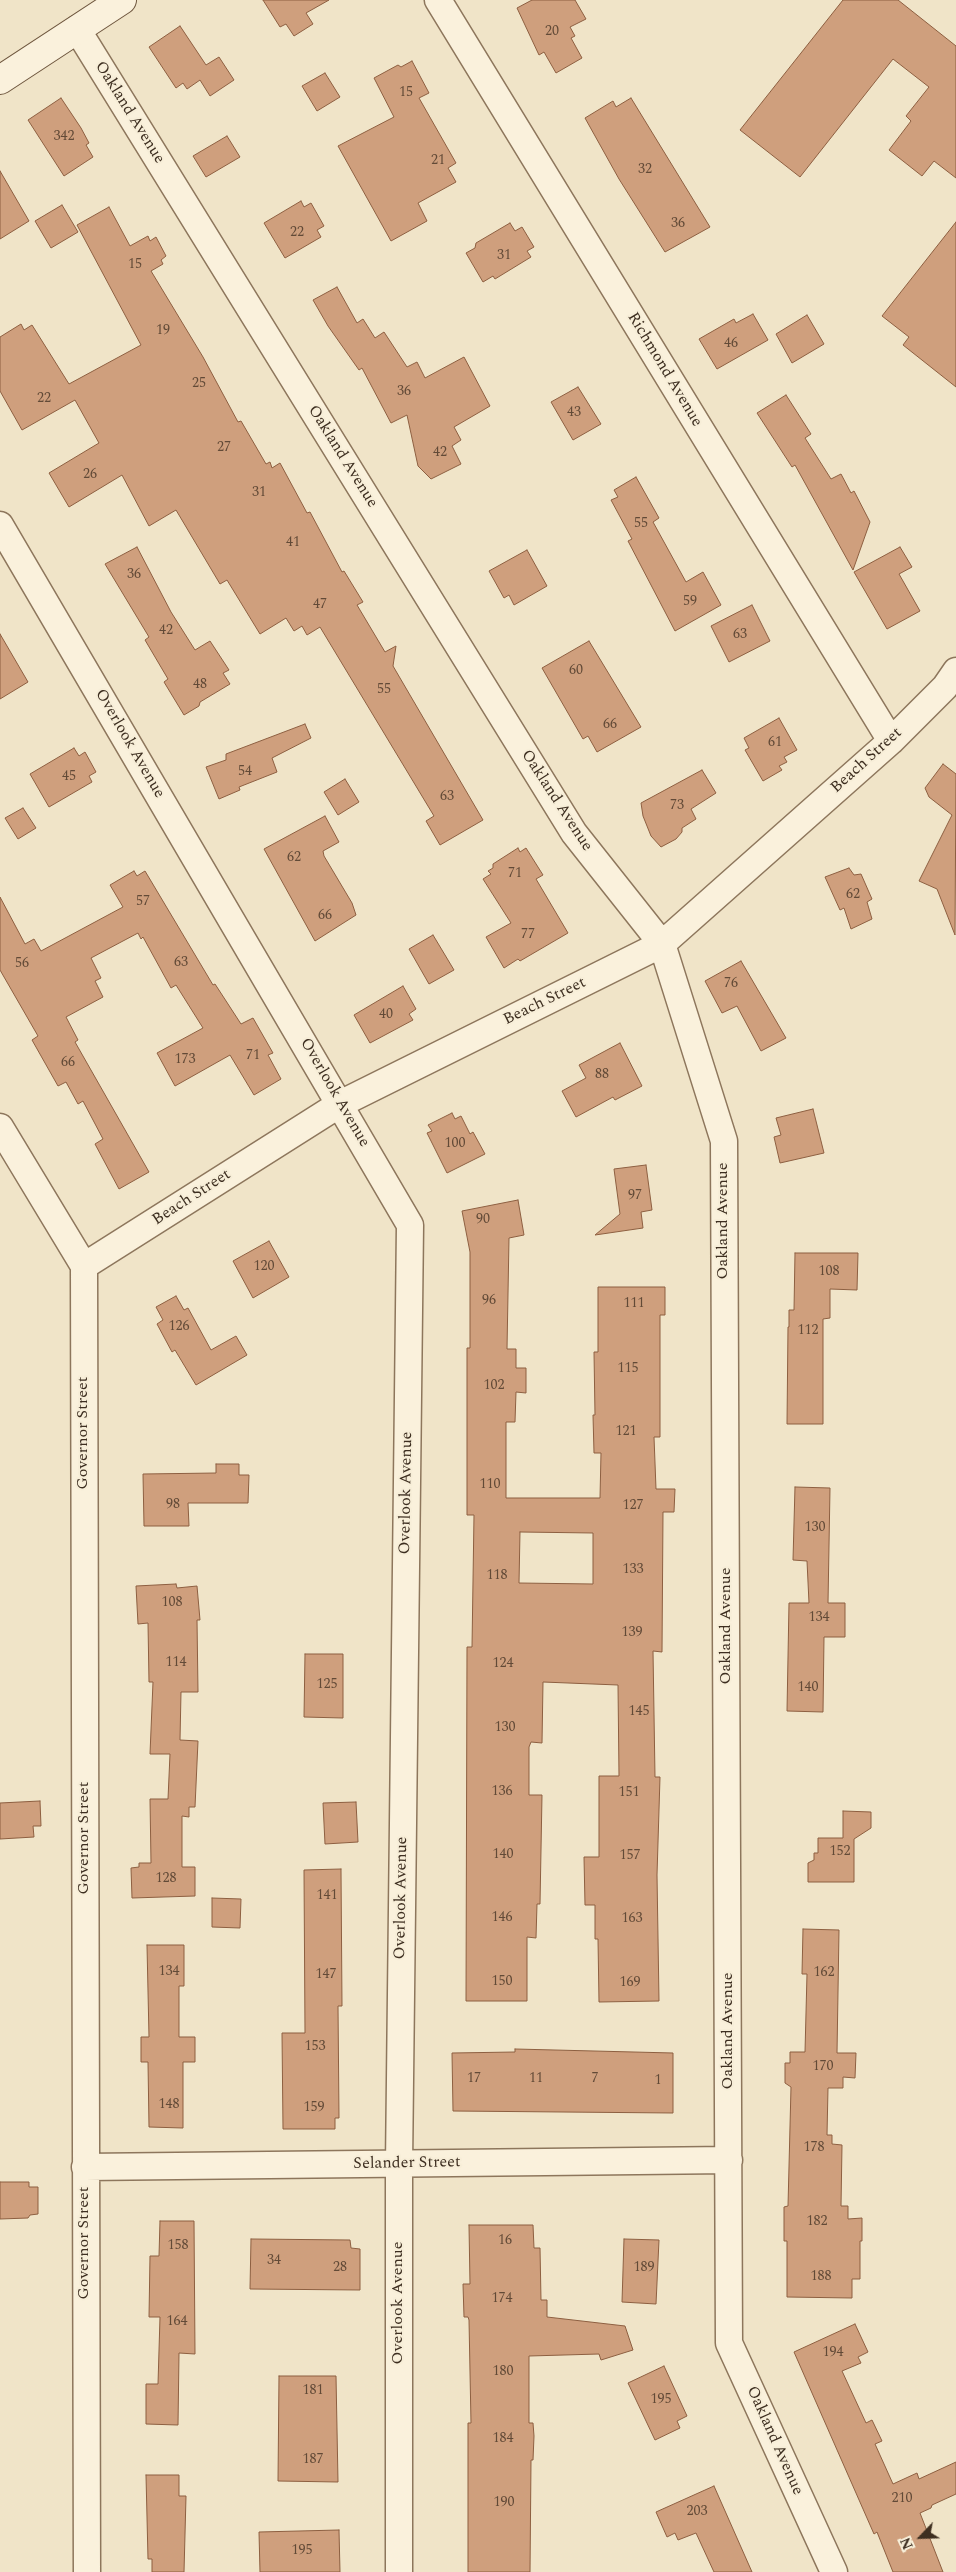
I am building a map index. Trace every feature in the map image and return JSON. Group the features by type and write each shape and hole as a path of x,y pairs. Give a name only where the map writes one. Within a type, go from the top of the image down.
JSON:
{"main road":[{"path":"0,80 122,0"}],"street":[{"name":"Richmond Avenue","path":"438,0 891,741"},
{"name":"Oakland Avenue","path":"77,29 574,833 662,944 724,1141 730,2343 834,2572"},
{"name":"Overlook Avenue","path":"0,525 410,1225 399,2164 399,2572"},
{"name":"Beach Street","path":"84,1266 340,1104 662,944 891,741 952,684"},
{"path":"0,1127 84,1266"},
{"name":"Governor Street","path":"84,1266 86,2572"},
{"name":"Selander Street","path":"85,2167 729,2160"}],"building":[{"path":"263,0 329,0 306,13 313,24 294,36 286,24 280,27"},
{"path":"532,0 575,0 586,19 570,27 575,36 571,38 582,58 556,73 544,52 539,55 517,8"},
{"path":"843,0 898,0 956,46 956,178 934,161 922,176 889,150 911,121 906,116 929,87 893,59 800,177 740,130"},
{"path":"180,26 206,65 219,57 234,80 210,96 200,80 187,89 183,83 176,88 149,47"},
{"path":"412,61 429,93 419,98 456,163 448,168 456,182 418,203 427,221 391,241 338,146 394,117 374,78 398,65 401,67"},
{"path":"325,73 340,97 317,111 302,86"},
{"path":"61,98 81,128 89,143 86,145 93,157 64,176 28,120"},
{"path":"631,98 710,227 665,252 619,179 585,118 613,101 616,107"},
{"path":"227,136 240,157 206,177 193,156"},
{"path":"0,171 29,221 0,239"},
{"path":"301,201 304,207 311,203 324,226 317,230 321,237 285,258 264,223"},
{"path":"62,205 78,232 51,248 35,221"},
{"path":"109,207 130,246 148,236 150,241 156,237 166,256 161,260 163,264 151,271 203,357 238,422 241,421 266,464 270,462 272,468 280,463 307,513 310,512 342,572 344,571 363,602 357,605 385,652 396,646 393,666 483,820 440,845 426,821 434,816 320,627 307,635 302,626 294,631 286,618 260,634 227,580 220,584 176,510 149,526 122,475 69,507 49,473 99,443 75,400 22,430 0,391 0,337 21,324 24,330 32,325 69,384 141,345 77,225"},
{"path":"956,222 956,387 903,345 909,337 882,316"},
{"path":"510,223 515,231 522,227 534,247 527,251 531,257 495,279 493,276 483,282 466,253 475,248 476,243"},
{"path":"337,287 357,323 363,319 375,338 384,332 407,367 417,362 425,378 464,357 490,406 454,427 461,440 452,446 461,464 431,479 418,466 407,415 391,423 362,368 359,370 328,326 313,300"},
{"path":"753,314 768,340 717,369 699,339 734,319 736,323"},
{"path":"807,315 824,344 792,363 776,334"},
{"path":"578,387 601,424 573,440 551,402"},
{"path":"786,395 811,434 805,438 831,479 841,474 851,493 854,491 870,522 853,570 795,465 792,467 757,413"},
{"path":"636,477 659,518 653,522 686,582 703,572 721,605 675,631 628,541 632,539 611,500 618,497 614,490"},
{"path":"137,547 171,612 195,650 210,641 229,670 223,673 230,684 200,702 199,706 184,715 164,682 168,679 145,640 149,637 105,564"},
{"path":"900,547 912,567 899,574 920,611 887,629 854,572"},
{"path":"527,550 547,586 514,605 509,595 504,598 489,571"},
{"path":"752,605 770,641 729,662 711,626"},
{"path":"0,634 28,682 0,699"},
{"path":"589,641 641,727 597,752 588,736 583,739 542,668"},
{"path":"779,718 797,750 784,757 787,762 779,766 782,770 763,781 745,750 749,748 744,738"},
{"path":"305,724 311,738 272,758 277,772 239,787 240,790 219,799 206,767 226,760 226,754"},
{"path":"74,748 79,756 85,752 96,772 89,776 92,782 49,807 30,774"},
{"path":"943,764 956,774 955,935 937,889 919,881 952,815 929,797 925,788"},
{"path":"702,770 716,793 691,809 696,819 682,828 682,832 676,839 661,847 651,836 643,816 641,803"},
{"path":"345,779 359,802 338,815 324,792"},
{"path":"23,808 36,828 18,839 5,818"},
{"path":"325,816 339,842 323,851 324,856 352,903 356,915 315,941 264,849"},
{"path":"518,848 520,852 526,848 543,875 536,879 568,933 520,961 518,959 504,968 486,937 511,923 483,879 491,874 488,871 493,868 493,864"},
{"path":"849,868 854,875 861,874 872,899 867,902 872,919 851,929 844,908 840,910 825,877"},
{"path":"134,871 137,876 145,871 213,985 215,984 241,1024 253,1018 273,1053 268,1055 281,1079 254,1095 230,1055 175,1086 157,1053 203,1028 176,985 171,988 143,937 141,939 138,933 91,958 101,978 95,981 103,997 66,1017 78,1040 75,1042 149,1172 119,1189 95,1144 103,1139 83,1101 78,1104 66,1082 58,1086 32,1040 38,1036 0,970 0,897 25,944 34,939 41,951 123,907 110,885"},
{"path":"433,935 454,970 429,984 409,949"},
{"path":"741,961 786,1038 761,1051 737,1006 722,1013 705,981"},
{"path":"403,986 416,1009 409,1014 413,1020 370,1043 354,1015"},
{"path":"620,1043 642,1086 615,1100 613,1097 576,1117 562,1091 586,1078 579,1065"},
{"path":"813,1109 824,1153 780,1163 774,1137 781,1135 776,1118"},
{"path":"452,1113 455,1119 461,1116 470,1134 473,1132 485,1154 447,1173 427,1133 432,1131 428,1125"},
{"path":"646,1165 652,1210 641,1212 643,1228 595,1235 620,1214 614,1169"},
{"path":"518,1200 524,1235 509,1238 507,1349 516,1349 516,1368 526,1368 526,1393 516,1392 515,1422 506,1422 506,1498 600,1498 601,1453 594,1453 593,1415 595,1415 594,1352 598,1352 598,1287 665,1287 665,1315 660,1315 660,1437 654,1437 656,1489 675,1489 674,1512 663,1512 662,1652 653,1651 655,1777 660,1777 657,1875 659,2001 599,2002 598,1939 595,1939 595,1905 585,1905 584,1857 599,1857 599,1776 619,1776 618,1685 543,1682 542,1743 531,1742 529,1747 529,1795 542,1795 540,1904 537,1904 536,1938 527,1937 527,2001 466,2001 467,1647 472,1647 474,1515 467,1515 467,1348 470,1348 470,1252 462,1211","holes":["520,1532 593,1533 593,1584 519,1583"]},
{"path":"269,1241 289,1277 253,1298 233,1261"},
{"path":"795,1253 858,1253 857,1290 830,1289 830,1318 823,1319 823,1424 787,1424 788,1327 789,1310 794,1310"},
{"path":"176,1296 184,1310 188,1308 211,1350 236,1336 247,1355 196,1385 175,1350 172,1352 157,1324 163,1320 156,1307"},
{"path":"216,1464 239,1464 239,1475 249,1475 248,1503 188,1503 189,1526 144,1526 143,1474 216,1473"},
{"path":"795,1487 830,1488 828,1603 845,1603 845,1637 824,1637 823,1712 787,1711 789,1603 809,1603 807,1561 793,1560"},
{"path":"176,1584 177,1588 197,1586 200,1620 197,1620 198,1692 181,1692 180,1740 198,1741 195,1807 189,1807 189,1817 182,1816 182,1867 195,1867 195,1896 132,1898 131,1868 139,1867 139,1863 151,1863 150,1799 168,1799 170,1754 150,1754 153,1682 149,1682 148,1623 138,1624 136,1586"},
{"path":"305,1654 343,1654 343,1718 304,1717"},
{"path":"40,1801 41,1826 33,1826 34,1837 0,1839 0,1803"},
{"path":"356,1802 358,1842 325,1844 323,1803"},
{"path":"843,1811 871,1812 871,1828 854,1839 854,1882 808,1882 808,1863 814,1860 814,1853 818,1853 818,1838 843,1838"},
{"path":"341,1869 342,2006 338,2006 339,2118 335,2118 335,2129 283,2129 282,2033 305,2033 304,1870"},
{"path":"212,1898 241,1899 240,1928 212,1927"},
{"path":"803,1929 839,1930 837,2053 856,2053 855,2078 843,2077 843,2088 828,2088 827,2135 832,2135 832,2144 842,2145 841,2206 848,2206 848,2219 862,2218 860,2279 852,2279 852,2298 787,2297 787,2241 784,2241 784,2207 788,2206 791,2087 785,2083 785,2063 790,2063 790,2052 805,2052 807,1974 802,1974"},
{"path":"147,1945 184,1945 184,1986 179,1986 179,2037 195,2037 195,2062 183,2062 183,2128 149,2127 148,2062 141,2062 141,2037 149,2037"},
{"path":"515,2049 673,2053 673,2113 453,2111 452,2053 515,2052"},
{"path":"0,2182 29,2182 29,2187 38,2187 38,2214 30,2215 28,2218 0,2219"},
{"path":"160,2221 194,2221 195,2354 179,2353 178,2425 146,2424 146,2384 158,2384 160,2317 149,2317 150,2256 159,2256"},
{"path":"469,2225 533,2225 534,2248 540,2248 541,2300 547,2300 547,2317 625,2326 633,2350 601,2360 599,2354 529,2356 529,2423 533,2423 534,2436 533,2460 531,2460 530,2572 468,2572 468,2423 471,2423 469,2320 468,2317 464,2317 463,2284 470,2284"},
{"path":"251,2239 350,2240 351,2248 360,2249 360,2290 250,2289"},
{"path":"624,2239 659,2240 656,2304 622,2302"},
{"path":"855,2324 868,2352 858,2357 861,2363 842,2371 866,2423 872,2420 882,2441 875,2444 893,2484 917,2473 919,2479 956,2462 956,2494 920,2513 943,2572 893,2572 877,2532 874,2534 794,2352"},
{"path":"664,2366 687,2416 677,2421 680,2428 655,2440 628,2383"},
{"path":"279,2376 336,2376 338,2482 278,2481"},
{"path":"146,2475 179,2475 179,2496 186,2496 184,2572 152,2572 152,2559 148,2559"},
{"path":"714,2486 752,2572 714,2572 696,2533 678,2540 675,2533 667,2537 656,2512"},
{"path":"339,2530 340,2572 260,2572 259,2532"}]}
